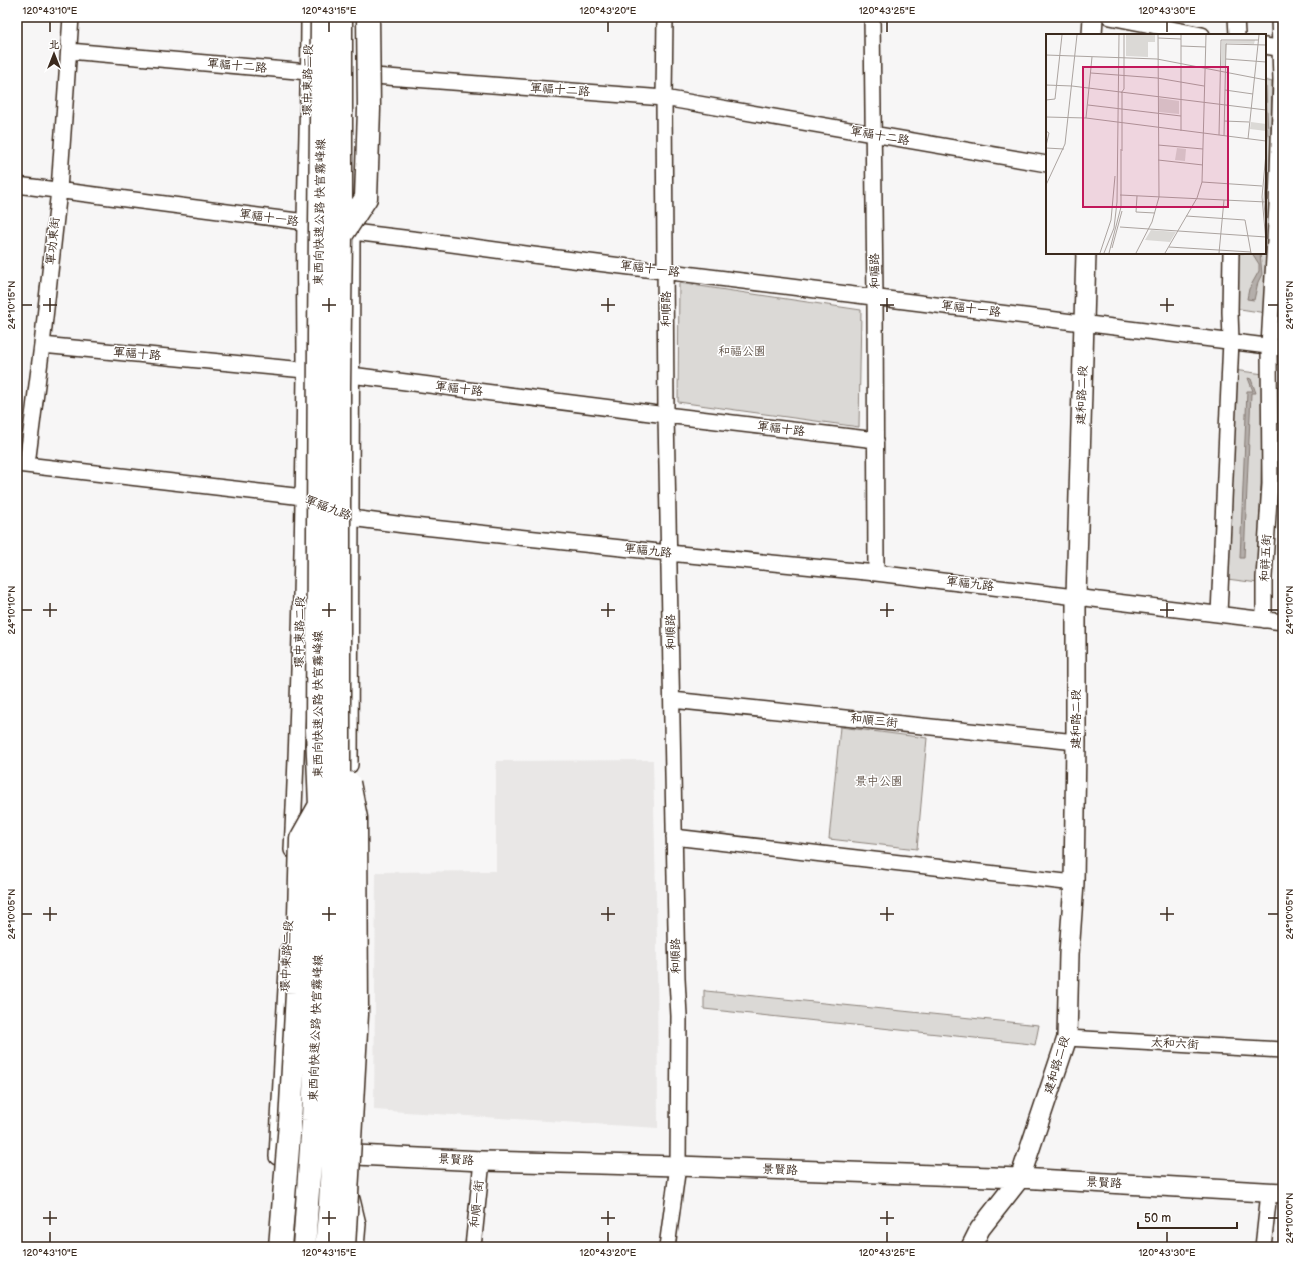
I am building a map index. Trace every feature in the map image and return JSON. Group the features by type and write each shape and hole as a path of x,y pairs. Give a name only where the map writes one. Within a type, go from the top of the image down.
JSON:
{"highway":[{"name":"東西向快速公路 快官霧峰線","path":"304,1247 313,1120 320,916 318,691 322,17"},
{"name":"東西向快速公路 快官霧峰線","path":"326,1247 330,1204 339,950 339,386 347,234 341,17"},
{"path":"347,234 366,198 369,109 368,17"},
{"path":"339,727 356,818 357,1014 344,1247"},
{"path":"280,1247 290,1123 297,993 301,839 320,806"}],"street":[{"name":"軍功東街","path":"22,464 42,345 59,190 70,17"},
{"name":"環中東路二段","path":"271,1247 277,1182 277,1148 296,767 303,497 305,222 309,17"},
{"path":"333,1247 342,1155 348,956 352,376 347,234 356,75 356,17"},
{"name":"和順路","path":"665,17 664,98 666,415 679,1016 678,1166 666,1247"},
{"name":"和福路","path":"872,17 876,573"},
{"path":"1092,34 1093,17"},
{"path":"1110,17 1197,34"},
{"path":"1236,17 1237,34"},
{"name":"和祥五街","path":"1264,620 1264,578 1276,484 1276,347 1282,49 1279,17"},
{"path":"1266,46 1282,49"},
{"name":"軍福十二路","path":"68,51 309,72 664,98 1046,164"},
{"name":"軍福十一路","path":"17,185 305,222 347,234 1231,340 1276,347"},
{"name":"建和路二段","path":"971,1247 980,1229 1020,1178 1067,1038 1069,954 1074,883 1076,597 1086,254"},
{"path":"1219,614 1231,340 1231,254"},
{"name":"軍福十路","path":"42,345 305,370 876,440"},
{"name":"軍福九路","path":"22,464 303,497 351,518 669,554 876,573 1283,622"},
{"name":"和順三街","path":"672,700 1076,742"},
{"path":"674,837 1074,883"},
{"name":"太和六街","path":"1067,1038 1283,1050"},
{"name":"景賢路","path":"277,1148 342,1155 482,1161 1020,1178 1276,1193"},
{"path":"342,1155 358,1224 356,1247"},
{"name":"和順一街","path":"473,1247 482,1161"},
{"path":"1263,1247 1276,1193"}],"shaded area":[{"path":"1266,87 1268,135 1266,151"},
{"path":"1253,254 1260,254 1262,274 1258,282 1254,300 1247,299 1249,289 1259,271 1259,264"},
{"path":"1248,378 1251,379 1256,393 1251,393 1244,558 1240,558 1247,391 1253,391"},
{"path":"653,760 657,941 658,1128 374,1110 376,872 496,871 496,761"}],"green space":[{"path":"1266,80 1272,82 1266,313 1234,308 1236,254 1266,254"},
{"name":"和福公園","path":"679,283 861,310 859,427 678,402"},
{"path":"1233,370 1264,374 1258,583 1227,579"},
{"name":"景中公園","path":"840,727 927,738 917,849 829,839"},
{"path":"704,990 1039,1025 1035,1045 704,1009"}]}
